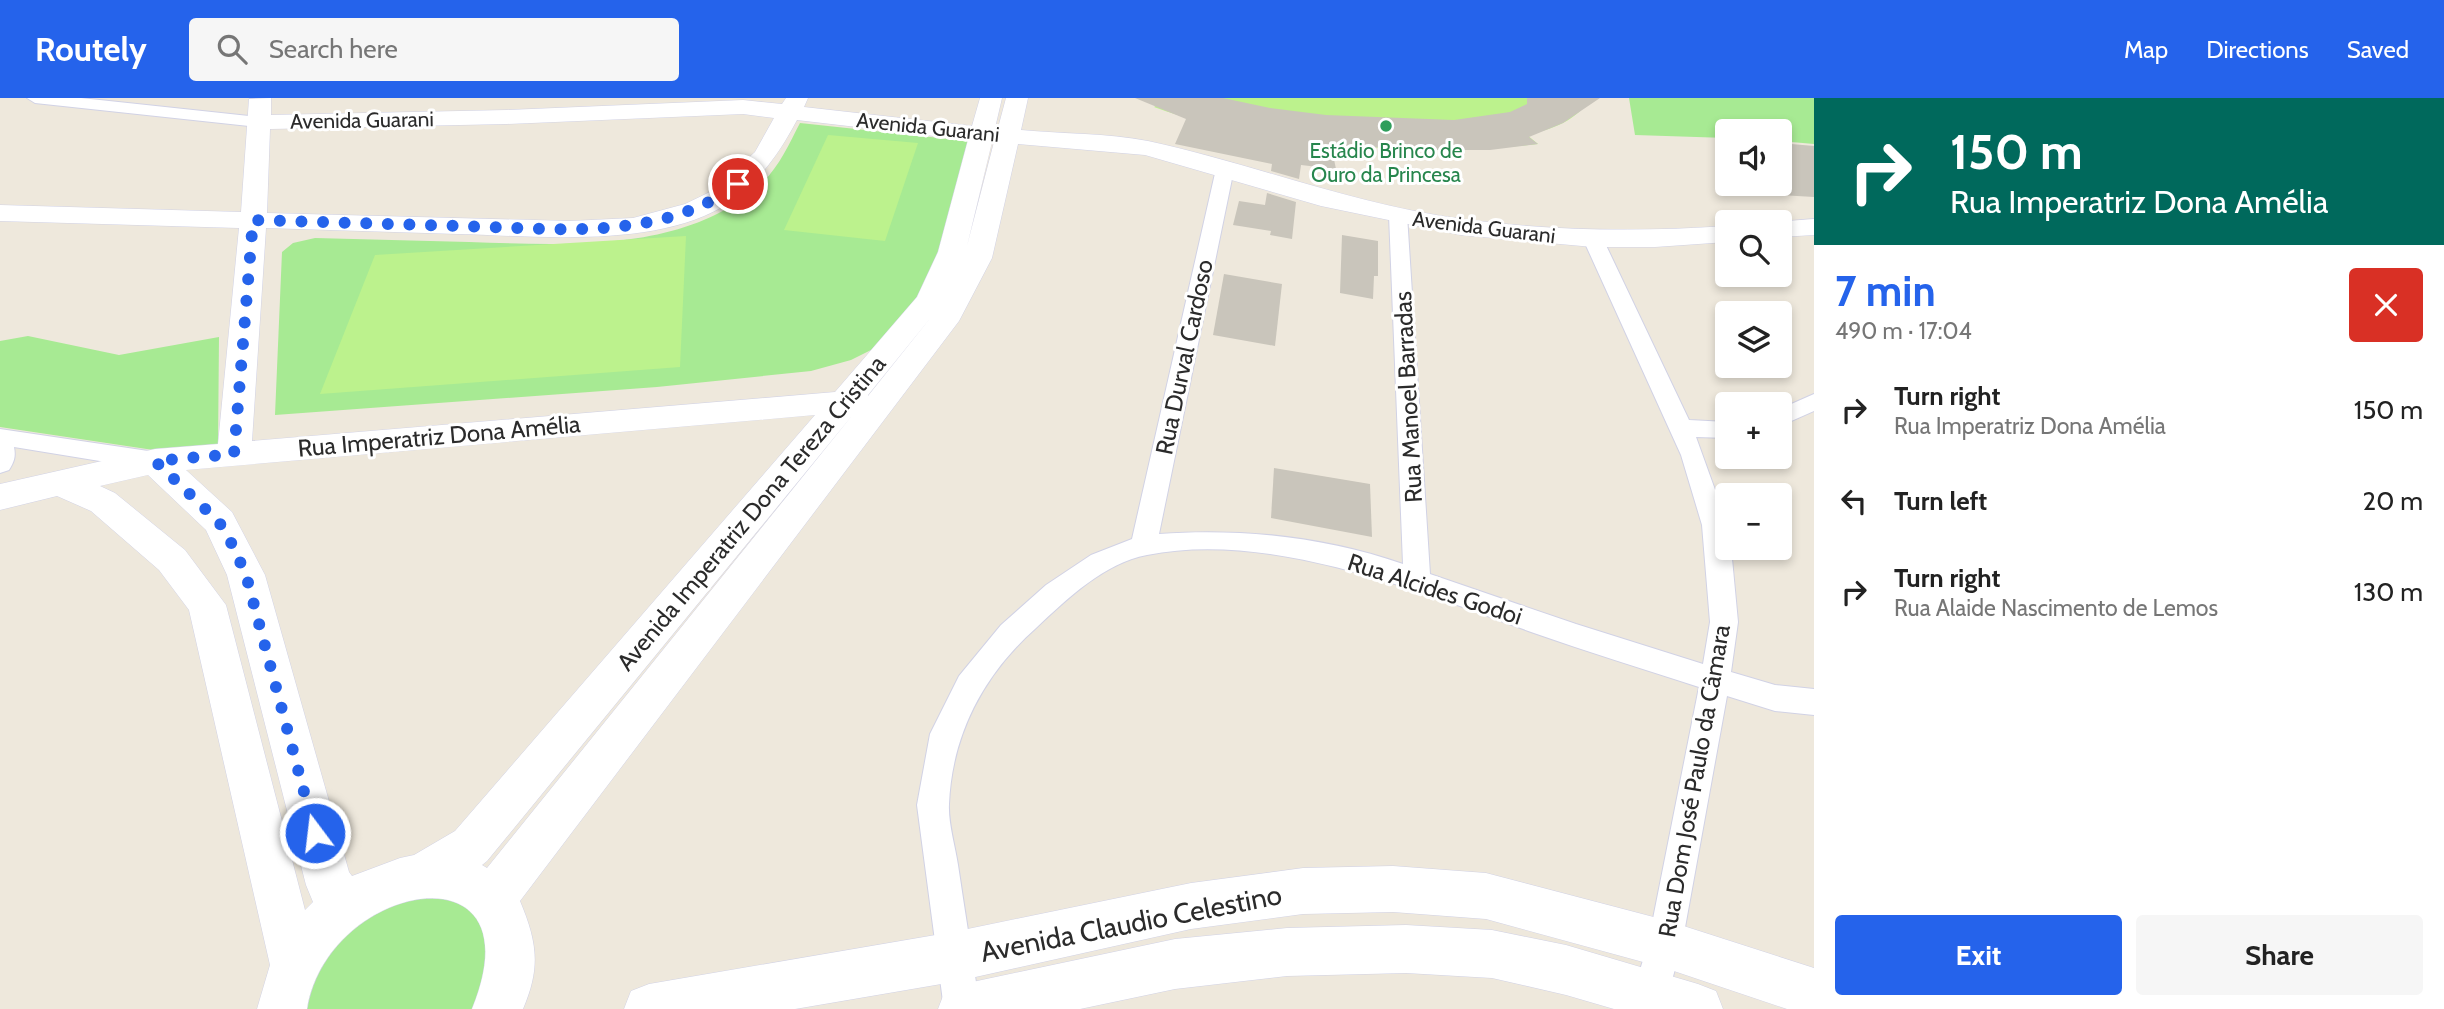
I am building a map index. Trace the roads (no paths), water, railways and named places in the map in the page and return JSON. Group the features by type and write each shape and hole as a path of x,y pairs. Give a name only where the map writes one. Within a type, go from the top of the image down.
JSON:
{"street":[{"name":"Avenida Guarani","path":"35,98 259,110 507,117 793,104 981,134 1145,148 1330,200 1461,227 1593,239 1715,234"},
{"name":"Avenida Imperatriz Dona Tereza Cristina","path":"492,899 862,401 930,300 950,259 991,98"},
{"name":"Avenida Imperatriz Dona Tereza Cristina","path":"424,874 471,846 862,401 944,321 978,258 1017,98"},
{"path":"0,213 570,229 633,226 694,210 738,184 765,156 793,104"},
{"path":"234,454 259,110"},
{"name":"Rua Durval Cardoso","path":"1144,545 1225,169"},
{"name":"Rua Manoel Barradas","path":"1398,215 1417,579"},
{"path":"1792,228 1814,227"},
{"name":"Rua Dom José Paulo da Câmara","path":"1593,239 1693,455 1715,525 1721,571 1724,622 1715,680 1665,944 1649,1001"},
{"name":"Rua Imperatriz Dona Amélia","path":"0,438 155,461 862,401"},
{"path":"1792,412 1814,402"},
{"path":"1680,428 1715,429"},
{"path":"0,438 4,456 0,464"},
{"path":"0,497 155,461 219,522 246,575 329,885 338,895 351,902"},
{"path":"60,484 103,502 172,560 207,605 288,987"},
{"name":"Rua Alcides Godoi","path":"962,1009 933,805 945,734 969,685 1011,633 1056,593 1100,562 1144,545 1208,540 1284,547 1389,569 1573,635 1715,680 1775,698 1814,702"},
{"path":"288,987 320,930 351,902 387,883 424,874 450,876 474,884 492,899 506,923 512,953 507,986 508,1008"},
{"name":"Avenida Claudio Celestino","path":"649,1009 953,957 1191,906 1303,891 1393,889 1486,897 1665,944 1814,993"},
{"name":"Avenida Claudio Celestino","path":"962,1009 1175,964 1287,953 1406,949 1492,954 1566,970 1649,1001 1698,1009"}],"place":[{"name":"Estádio Brinco de Ouro da Princesa","path":"1386,126"}]}
